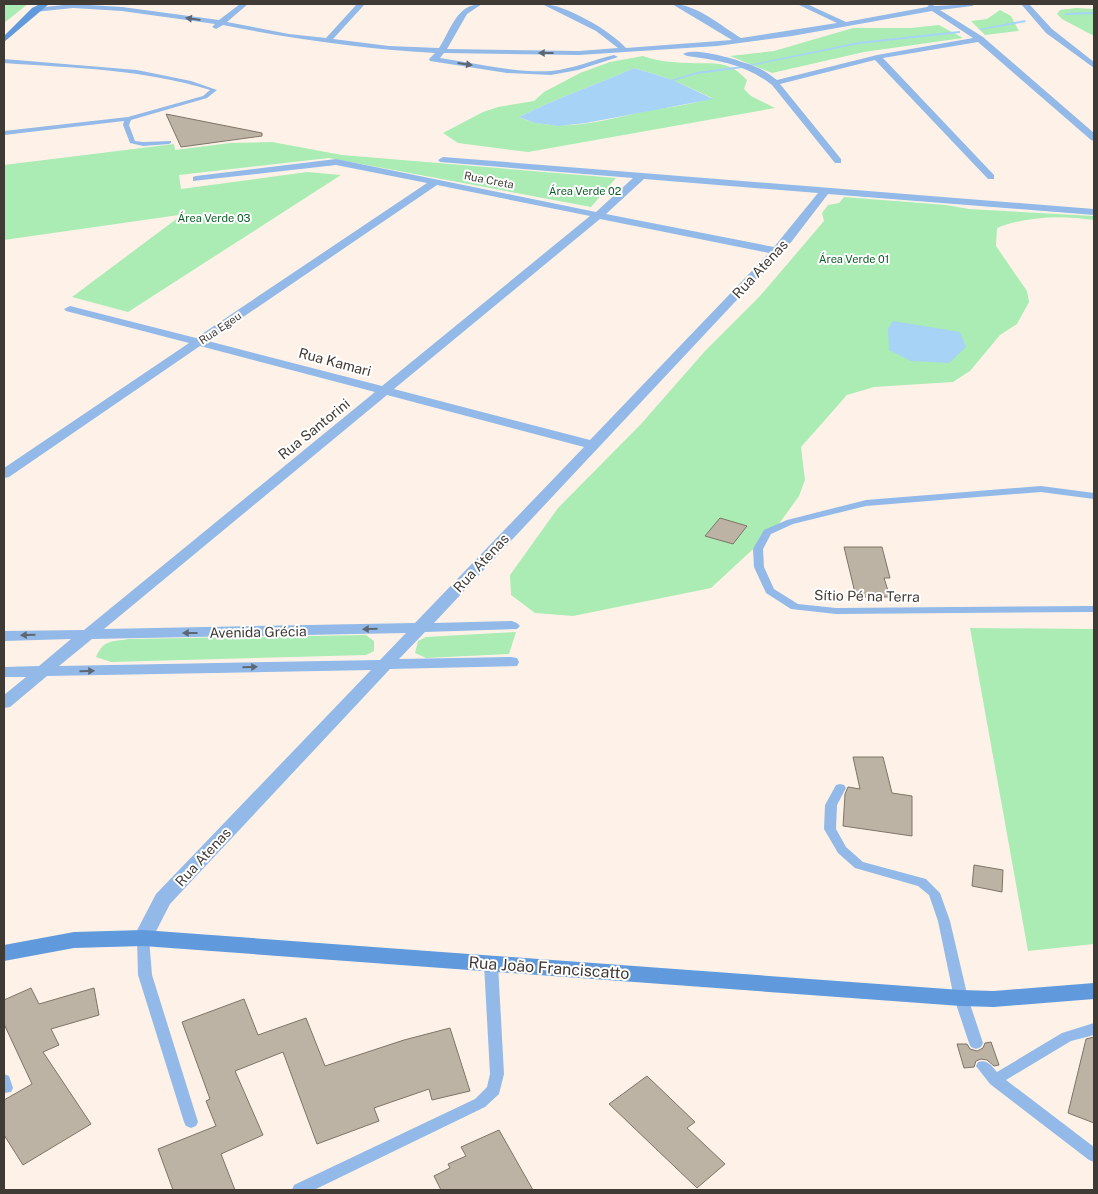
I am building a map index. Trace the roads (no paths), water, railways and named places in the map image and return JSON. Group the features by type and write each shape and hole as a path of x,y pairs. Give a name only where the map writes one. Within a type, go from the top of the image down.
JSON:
{"street":[{"path":"4,40 34,10 45,4"},
{"path":"111,15 130,4"},
{"path":"212,30 244,4"},
{"path":"328,40 361,4"},
{"path":"434,59 443,51 465,10 478,4"},
{"path":"546,4 604,33 626,51"},
{"path":"676,4 691,10 740,41"},
{"path":"801,4 845,24"},
{"path":"924,4 934,8 980,39 1094,138"},
{"path":"34,10 73,6 122,9 222,23 290,36 328,40 443,51 565,53 626,51 717,44 934,8 972,4"},
{"path":"1039,4 1028,6 1049,31 1094,66"},
{"path":"34,10 67,10 111,15 527,72 551,73 583,67 620,56 670,52 712,57 748,66 764,73 796,77"},
{"path":"775,83 878,57 980,39"},
{"path":"712,57 717,44"},
{"path":"565,53 583,58 585,62 583,67"},
{"path":"878,57 991,177"},
{"path":"764,73 775,83 838,161"},
{"path":"443,160 1094,212"},
{"name":"Rua Creta","path":"196,179 336,162 776,251"},
{"name":"Rua Santorini","path":"4,703 598,215 641,176"},
{"name":"Rua Egeu","path":"4,474 435,182"},
{"name":"Rua Atenas","path":"143,938 162,899 776,251 825,191"},
{"name":"Rua Kamari","path":"70,309 593,445"},
{"name":"Avenida Grécia","path":"4,636 512,626"},
{"path":"4,672 511,662"},
{"name":"Rua João Franciscatto","path":"4,953 74,940 143,938 961,998 994,999 1094,991"}],"lane":[{"path":"4,61 153,74 199,84 214,90 205,98 128,119 4,134"},
{"path":"128,119 126,125 132,142 143,144 169,142"},
{"name":"Sítio Pé na Terra","path":"1094,496 1041,489 866,504 790,522 767,532 758,549 759,567 770,591 795,607 836,611 1094,609"},
{"path":"840,788 831,805 830,829 842,850 859,865 922,882 934,893 944,922 961,998 976,1043"},
{"path":"143,938 145,976 191,1122"},
{"path":"299,1190 480,1103 494,1090 497,1074 491,964"},
{"path":"995,1080 1067,1037 1094,1029"},
{"path":"983,1066 995,1080 1094,1154"}],"water":[{"path":"634,68 673,80 713,99 586,123 559,126 535,123 519,117 547,104"},
{"path":"893,321 960,332 966,347 949,363 911,361 889,350 888,329"}],"waterway":[{"path":"1066,14 1094,13"},
{"path":"981,29 1025,21"},
{"path":"750,65 859,43 959,32"},
{"path":"673,80 697,73 742,67"}],"park label":[{"name":"Área Verde 02","path":"585,191"},
{"name":"Área Verde 03","path":"214,218"},
{"name":"Área Verde 01","path":"854,259"}]}
